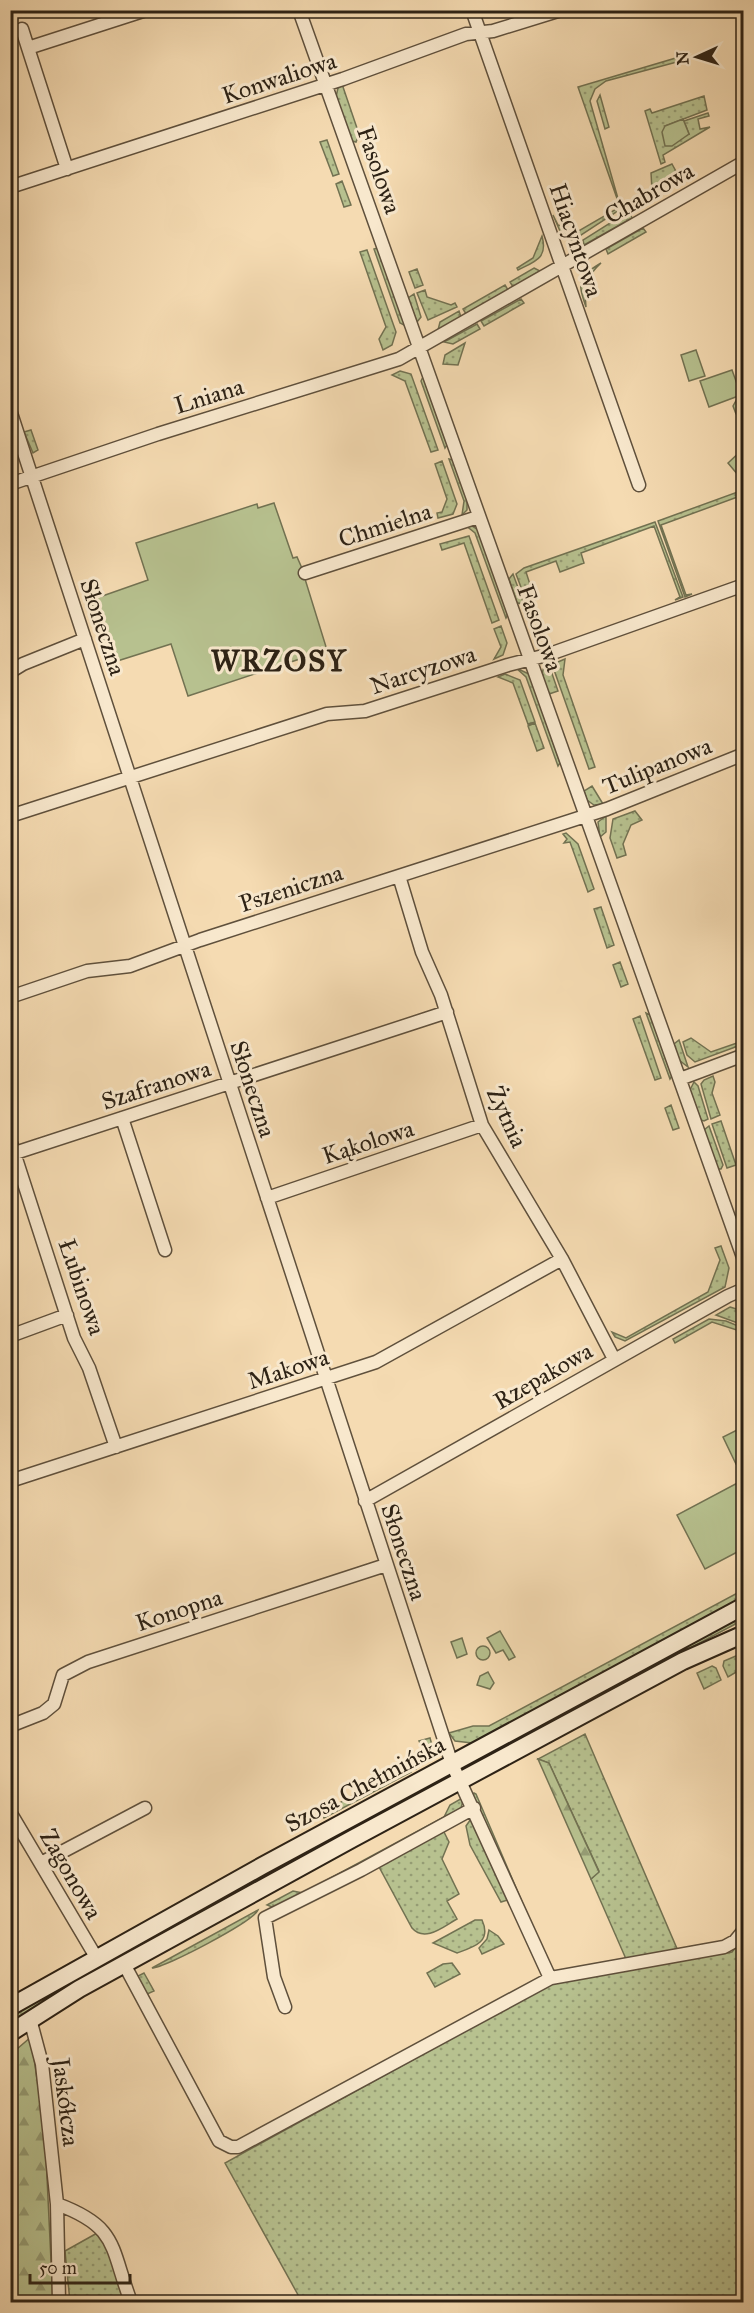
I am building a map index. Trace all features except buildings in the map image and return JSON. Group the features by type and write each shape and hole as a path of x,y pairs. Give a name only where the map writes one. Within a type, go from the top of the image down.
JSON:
{"main road":[{"name":"Szosa Chełmińska","path":"10,2007 96,1957 744,1606"},
{"name":"Szosa Chełmińska","path":"10,2033 124,1964 461,1780 683,1661 744,1634"}],"street":[{"path":"28,48 146,10"},
{"name":"Fasolowa","path":"299,10 744,1260"},
{"name":"Hiacyntowa","path":"472,10 639,484"},
{"name":"Konwaliowa","path":"10,187 327,85 466,33 480,32 561,10"},
{"path":"22,29 67,169"},
{"name":"Chabrowa","path":"419,349 744,162"},
{"name":"Lniana","path":"10,484 158,434 390,362 419,349"},
{"name":"Słoneczna","path":"10,410 452,1764 550,1978"},
{"name":"Chmielna","path":"305,573 478,518"},
{"name":"Narcyzowa","path":"10,816 327,714 365,711 529,660 744,585"},
{"path":"10,672 85,639"},
{"name":"Tulipanowa","path":"585,816 744,754"},
{"name":"Pszeniczna","path":"10,997 87,971 129,966 585,816"},
{"name":"Żytnia","path":"399,876 422,952 447,1012 482,1125 562,1259 614,1359"},
{"name":"Szafranowa","path":"15,1153 447,1012"},
{"path":"680,1079 744,1055"},
{"path":"122,1118 165,1250"},
{"name":"Kąkolowa","path":"267,1198 482,1125"},
{"name":"Łubinowa","path":"10,1140 67,1316 89,1368 116,1447"},
{"name":"Makowa","path":"10,1481 382,1359 562,1259"},
{"name":"Rzepakowa","path":"365,1501 614,1359 744,1289"},
{"path":"10,1336 67,1316"},
{"name":"Konopna","path":"10,1726 43,1713 54,1704 63,1675 80,1666 386,1565"},
{"path":"41,1863 145,1808"},
{"path":"285,2007 274,1977 264,1918 361,1870 474,1808"},
{"name":"Zagonowa","path":"10,1812 96,1957"},
{"path":"124,1964 219,2141 231,2147 247,2142 550,1978 724,1947 735,1941 744,1930"},
{"name":"Jaskółcza","path":"30,2019 42,2064 57,2204 59,2302"},
{"path":"57,2204 96,2222 106,2233 131,2302"}],"green space":[{"path":"686,55 688,59 606,81 595,89 590,101 621,209 572,241 563,238 553,215 558,225 577,232 620,207 578,87"},
{"path":"342,84 359,134 356,142 352,141 336,97 338,88"},
{"path":"600,95 609,127 605,129 597,101"},
{"path":"704,96 707,110 665,126 689,134 684,121 708,113 709,116 698,119 700,129 710,127 663,155 665,162 661,164 645,111 650,109 652,113"},
{"path":"683,119 689,134 672,146 665,146 662,132 665,126"},
{"path":"327,140 339,174 333,176 320,142"},
{"path":"672,164 678,175 652,190 651,173"},
{"path":"342,181 351,205 344,207 336,184"},
{"path":"629,211 632,218 584,245 583,240"},
{"path":"643,228 646,232 608,254 606,249"},
{"path":"542,236 542,254 535,261 518,270 517,268 533,258"},
{"path":"378,248 406,326 400,323 374,249"},
{"path":"367,250 396,332 392,345 383,350 379,339 386,327 360,252"},
{"path":"601,263 587,282 586,307 581,291 582,280 588,272"},
{"path":"534,268 540,271 513,287 510,282"},
{"path":"417,269 423,285 415,288 409,272"},
{"path":"505,285 508,290 466,314 463,309"},
{"path":"425,290 427,297 451,305 455,303 457,307 428,320 417,293"},
{"path":"414,294 421,317 417,322 408,298"},
{"path":"521,299 524,303 484,326 481,321"},
{"path":"459,311 461,317 438,330 440,322"},
{"path":"477,324 480,329 453,344 444,342"},
{"path":"465,343 458,365 443,364 445,355"},
{"path":"696,350 705,376 689,381 681,355"},
{"path":"732,370 741,395 709,407 700,381"},
{"path":"400,371 411,374 438,450 431,452 405,381 392,375"},
{"path":"423,377 447,445 445,448 421,381"},
{"path":"743,398 743,416 736,414 733,406 737,399"},
{"path":"31,430 38,450 33,453 24,432"},
{"path":"743,449 743,481 728,463"},
{"path":"449,459 453,460 467,500 467,510 462,515 464,501"},
{"path":"442,461 457,504 453,514 438,518 437,513 442,512 447,499 435,464"},
{"path":"743,490 743,495 661,525 686,595 692,594 685,597 658,521"},
{"path":"274,503 293,558 297,557 301,566 327,650 188,696 171,644 111,663 91,600 148,580 136,543 257,504 258,508"},
{"path":"655,522 683,597 675,600 680,597 654,526 581,553 584,563 560,572 556,561 526,572 535,600 527,603 516,574 524,568"},
{"path":"465,525 478,530 508,615 506,618 475,533"},
{"path":"469,536 499,620 492,623 464,543 442,550 440,544"},
{"path":"513,574 524,604 517,603 509,579"},
{"path":"501,626 507,643 503,655 494,659 501,647 494,629"},
{"path":"565,659 563,675 595,767 589,769 553,667 553,664"},
{"path":"548,662 558,691 549,694 542,674"},
{"path":"516,668 529,674 560,763 558,766 526,677"},
{"path":"505,674 520,680 535,722 528,724 513,683 498,677"},
{"path":"535,723 544,748 537,751 528,726"},
{"path":"592,786 603,804 594,805 587,800 584,791"},
{"path":"635,811 642,820 631,825 623,844 626,855 617,858 610,838 613,819"},
{"path":"606,816 606,832 600,837 598,822"},
{"path":"566,833 578,844 594,889 588,892 570,842 564,843 567,839 563,834"},
{"path":"601,907 614,945 607,948 594,909"},
{"path":"620,962 628,984 621,987 613,965"},
{"path":"646,1013 650,1015 672,1076 670,1079"},
{"path":"640,1016 661,1078 655,1080 633,1019"},
{"path":"691,1038 711,1052 737,1043 738,1046 695,1062 687,1055 683,1042"},
{"path":"679,1040 688,1067 679,1060 674,1044"},
{"path":"713,1076 715,1082 712,1093 720,1115 711,1119 701,1084"},
{"path":"694,1082 698,1086 708,1119 704,1121 701,1120 690,1090"},
{"path":"671,1105 679,1128 673,1130 665,1108"},
{"path":"721,1121 736,1165 727,1168 712,1124"},
{"path":"709,1126 723,1165 721,1169 718,1169 704,1130"},
{"path":"721,1246 729,1268 725,1287 625,1341 615,1337 612,1332 626,1338 708,1292 720,1260 715,1248"},
{"path":"730,1307 743,1311 743,1325 716,1315"},
{"path":"709,1319 726,1321 743,1328 743,1332 712,1322 675,1343 673,1339"},
{"path":"743,1427 743,1461 736,1464 723,1437"},
{"path":"743,1480 743,1549 705,1569 677,1515"},
{"path":"743,1590 743,1597 472,1743 455,1741 449,1733 473,1726 489,1726"},
{"path":"743,1616 743,1620 474,1762 475,1760"},
{"path":"500,1631 515,1657 509,1660 503,1650 496,1653 487,1638"},
{"path":"462,1638 467,1654 457,1658 451,1642"},
{"path":"480,1646 486,1646 490,1653 486,1660 480,1660 476,1656 476,1650"},
{"path":"743,1653 743,1668 728,1677 723,1666 724,1661"},
{"path":"712,1666 716,1668 721,1680 704,1689 697,1673"},
{"path":"488,1672 494,1683 490,1689 477,1685 480,1676"},
{"path":"585,1734 678,1951 626,1959 591,1879 599,1871 549,1763 538,1759"},
{"path":"430,1738 432,1745 429,1759 416,1769 412,1763 426,1755 419,1741"},
{"path":"538,1759 549,1763 599,1872 591,1879"},
{"path":"409,1765 411,1772 324,1818 323,1815 331,1800 334,1806"},
{"path":"417,1792 419,1794 82,1978 81,1975"},
{"path":"474,1793 476,1794 537,1937 473,1797"},
{"path":"464,1797 461,1808 305,1896 272,1907 267,1905 293,1891 303,1893 444,1817 450,1805"},
{"path":"473,1816 511,1899 501,1902 470,1845 466,1826"},
{"path":"459,1821 444,1832 449,1842 442,1859 459,1894 447,1901 457,1919 429,1934 417,1932 412,1928 378,1865"},
{"path":"258,1910 242,1924 208,1943 152,1968"},
{"path":"475,1920 482,1920 485,1934 475,1946 457,1953 433,1943"},
{"path":"489,1930 504,1944 482,1954 479,1948 487,1939"},
{"path":"743,1938 743,2302 302,2302 225,2163 556,1981 732,1952"},
{"path":"452,1963 460,1974 435,1987 427,1973 443,1964"},
{"path":"144,1973 154,1991 145,1995 136,1977"},
{"path":"70,1981 72,1984 11,2023 11,2016"},
{"path":"31,2037 45,2136 53,2302 11,2302 10,2055"},
{"path":"99,2232 103,2235 125,2302 70,2302 65,2251"}],"district":[{"name":"WRZOSY","path":"279,661"}]}
